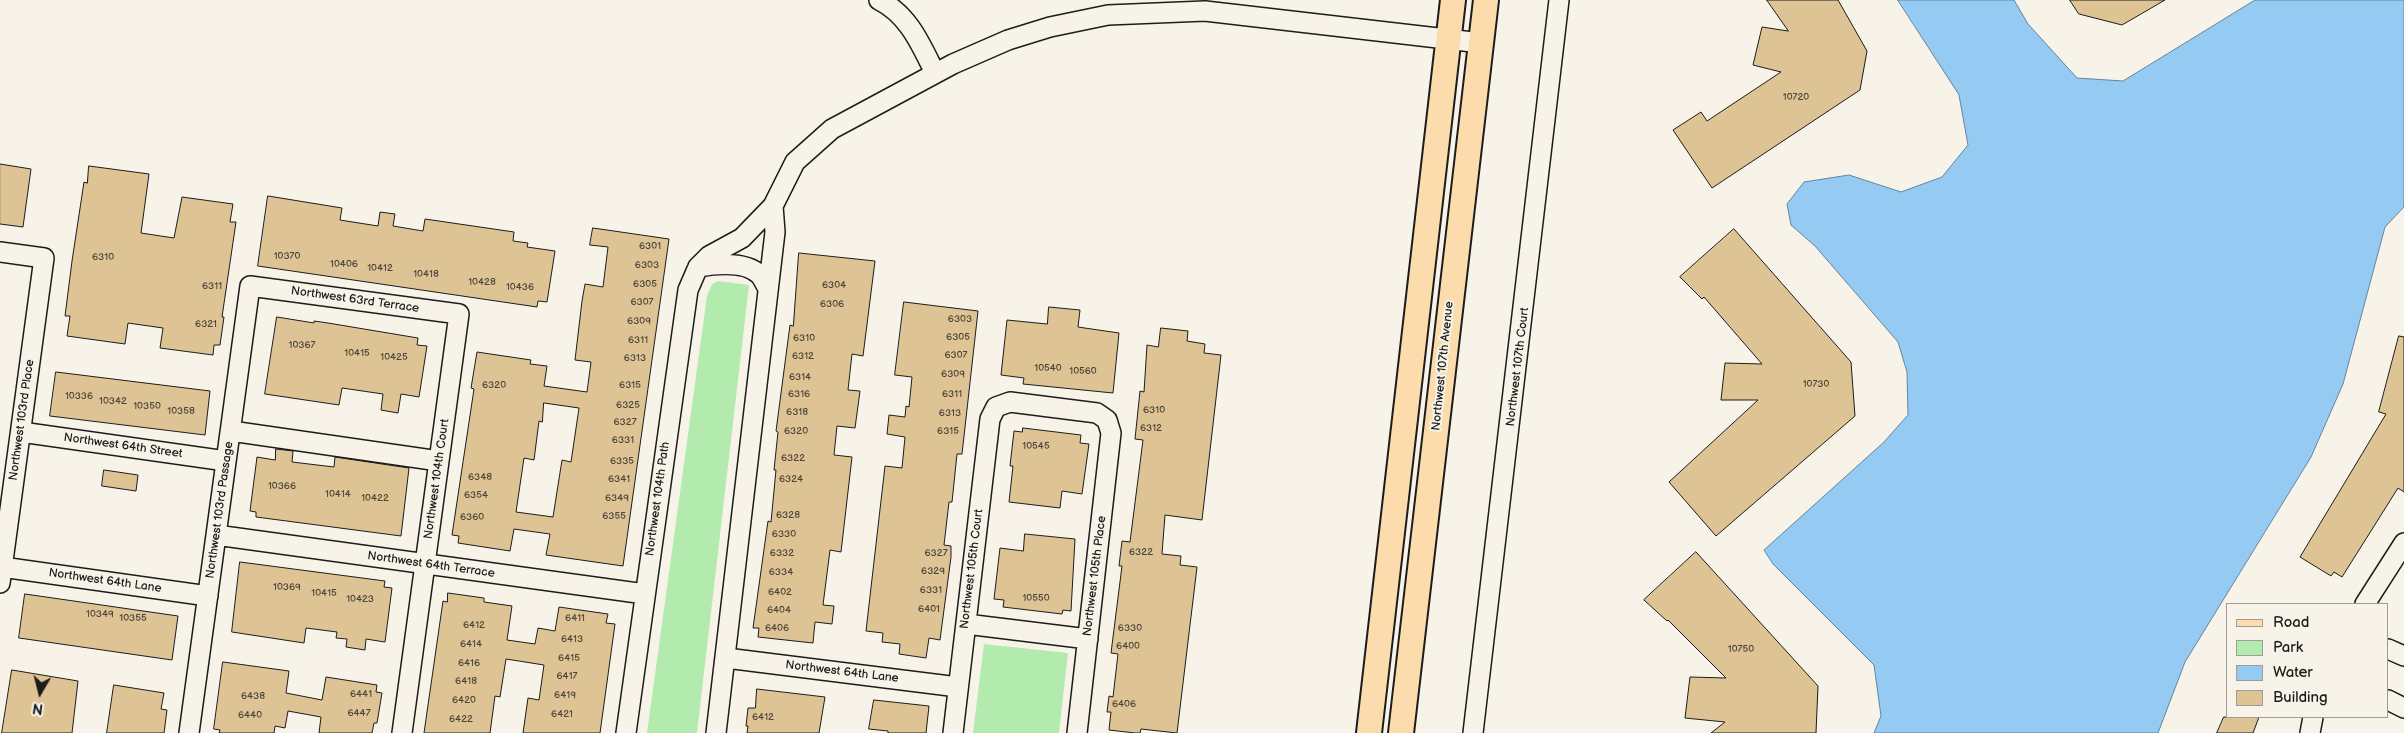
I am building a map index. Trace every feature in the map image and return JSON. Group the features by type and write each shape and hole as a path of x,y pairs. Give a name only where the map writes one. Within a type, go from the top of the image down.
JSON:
{"main road":[{"path":"1370,733 1454,0"},
{"name":"Northwest 107th Avenue","path":"1401,733 1486,0"}],"street":[{"path":"879,0 899,14 912,28 935,73"},
{"name":"Northwest 107th Court","path":"1473,733 1560,0"},
{"path":"716,733 775,232 773,206 795,162 832,129 935,73 984,49 1050,27 1108,15 1205,11 1481,43"},
{"name":"Northwest 104th Path","path":"626,733 688,290 698,267 710,256 742,238 773,206"},
{"name":"Northwest 103rd Place","path":"0,252 44,258 20,432 5,504 1,575"},
{"path":"698,267 716,264 748,268 760,275 768,289"},
{"name":"Northwest 63rd Terrace","path":"250,286 459,314"},
{"name":"Northwest 103rd Passage","path":"189,733 250,286"},
{"name":"Northwest 104th Court","path":"402,733 459,314"},
{"name":"Northwest 105th Court","path":"953,733 990,420 996,407 1010,402 1097,413 1107,420"},
{"name":"Northwest 105th Place","path":"1077,733 1111,433 1107,420"},
{"path":"231,431 439,461"},
{"name":"Northwest 64th Street","path":"20,432 226,461"},
{"name":"Northwest 64th Terrace","path":"216,535 645,594"},
{"path":"2369,602 2404,543"},
{"name":"Northwest 64th Lane","path":"1,575 208,596"},
{"path":"966,624 1088,639"},
{"name":"Northwest 64th Lane","path":"726,658 958,687"},
{"path":"2389,700 2404,708"},
{"path":"2310,733 2314,718"}],"green space":[{"path":"718,281 749,285 697,733 647,733 707,296 712,284"},
{"path":"984,644 1068,653 1059,733 973,733"}],"water":[{"path":"1898,0 2014,0 2028,24 2077,78 2123,81 2255,0 2404,0 2404,207 2385,227 2343,384 2311,457 2185,662 2158,733 1874,733 1881,716 1874,665 1773,564 1764,550 1884,442 1908,415 1907,372 1898,342 1815,246 1791,225 1787,204 1804,182 1849,175 1901,192 1942,177 1968,145 1959,95"}],"building":[{"path":"1767,0 1838,0 1867,51 1860,90 1712,188 1673,130 1701,112 1707,121 1781,72 1753,65 1762,27 1788,31"},
{"path":"2070,0 2165,0 2122,25 2079,14"},
{"path":"0,164 31,169 23,227 0,224"},
{"path":"89,166 149,174 141,233 174,238 182,197 233,204 230,222 236,222 222,317 224,317 220,345 214,345 213,355 160,348 163,328 128,323 125,344 67,336 70,316 65,316 72,261 84,182 87,183"},
{"path":"268,196 342,208 340,220 378,226 380,212 395,214 393,226 423,231 425,219 514,232 513,241 528,243 527,247 555,251 547,302 538,301 537,307 258,266"},
{"path":"593,228 669,239 623,566 546,555 550,534 514,529 510,551 458,543 459,536 452,535 474,389 471,388 477,352 531,360 530,364 547,366 544,386 587,392 591,362 575,360 582,301 585,284 603,287 608,247 590,245","holes":["544,403 579,408 571,462 562,460 553,517 516,512 524,458 534,460 539,421 542,422"]},
{"path":"1734,229 1851,362 1855,416 1716,536 1669,482 1758,400 1721,400 1725,363 1762,364 1704,297 1702,299 1680,277"},
{"path":"799,253 875,261 863,356 852,354 848,390 860,391 855,428 837,426 834,455 852,457 841,552 830,550 823,605 834,606 832,624 815,622 813,643 758,637 759,628 753,628 768,521 771,522 776,470 774,470 778,432 776,431 790,325 793,326"},
{"path":"904,302 978,311 962,454 957,454 952,502 949,502 944,545 951,546 951,557 940,640 929,638 926,658 899,654 900,644 882,642 883,633 866,631 885,466 902,468 905,437 887,434 889,415 905,417 906,406 909,407 912,377 895,375"},
{"path":"1049,307 1080,310 1078,327 1119,333 1113,393 1023,384 1024,378 1001,375 1007,320 1047,324"},
{"path":"277,317 314,323 314,321 328,323 418,338 417,345 427,346 419,397 401,394 398,413 381,410 383,394 342,388 339,405 265,394"},
{"path":"1161,328 1188,331 1187,341 1205,344 1204,353 1221,355 1202,520 1165,515 1162,554 1181,556 1180,565 1197,567 1177,733 1141,729 1140,733 1135,733 1109,730 1111,712 1107,712 1109,696 1113,697 1118,654 1111,653 1122,566 1119,566 1122,541 1130,542 1143,440 1135,439 1140,391 1144,392 1147,345 1158,347"},
{"path":"2399,336 2404,337 2404,492 2398,488 2342,577 2334,572 2331,576 2300,557 2386,414 2379,412"},
{"path":"56,372 210,391 205,435 50,416"},
{"path":"1023,428 1081,435 1080,443 1089,444 1082,494 1062,491 1060,508 1009,502 1013,466 1010,466 1014,431 1022,432"},
{"path":"276,449 293,451 292,462 334,467 335,457 409,468 401,536 256,517 256,512 250,511 257,457 275,460"},
{"path":"104,470 138,475 136,491 102,486"},
{"path":"1025,534 1075,539 1071,611 1063,610 1062,614 1003,607 1004,600 994,599 1000,548 1023,551"},
{"path":"1696,552 1818,686 1816,733 1711,733 1725,722 1685,718 1690,677 1726,678 1668,620 1644,600"},
{"path":"240,562 385,581 384,587 392,588 385,642 366,639 365,650 346,647 347,639 336,638 337,632 306,628 304,643 232,632"},
{"path":"448,593 484,598 484,602 512,606 507,640 535,644 538,628 555,631 559,607 608,614 606,623 615,624 600,733 523,733 528,698 539,700 544,665 506,659 500,697 495,696 490,733 424,733 443,601 447,602"},
{"path":"25,594 178,616 172,660 19,638"},
{"path":"223,662 289,671 286,693 322,700 326,677 377,685 376,692 382,693 377,723 374,723 372,733 319,733 321,717 288,711 285,728 275,726 274,733 219,733 220,730 214,729"},
{"path":"12,670 78,681 72,733 2,733"},
{"path":"114,685 164,693 161,709 167,710 164,733 107,733"},
{"path":"757,689 825,697 819,733 747,733 748,708 755,708"},
{"path":"874,700 929,706 926,733 888,733 888,731 869,729"},
{"path":"2224,717 2259,718 2253,733 2217,733"}]}
